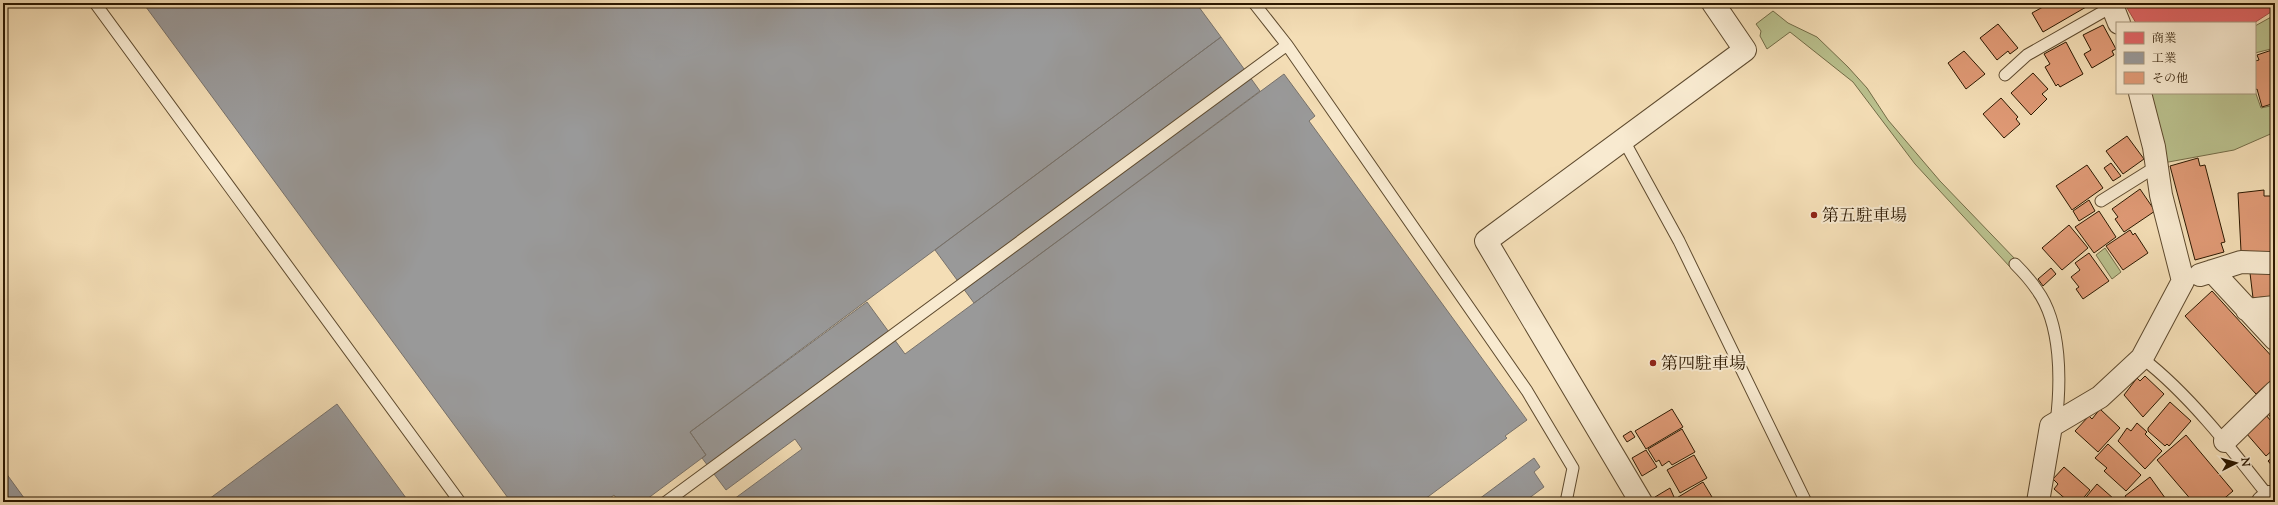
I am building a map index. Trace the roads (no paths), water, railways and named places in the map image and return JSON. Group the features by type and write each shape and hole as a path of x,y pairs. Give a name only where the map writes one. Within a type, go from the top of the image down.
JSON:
{"street":[{"path":"1641,502 1486,241 1745,50 1713,3"},
{"path":"2038,502 2051,426 2100,397 2142,358 2183,281 2161,194 2157,166 2140,94"},
{"path":"2183,281 2241,262 2269,263"},
{"path":"2212,271 2247,310 2275,338"},
{"path":"2247,310 2275,307"},
{"path":"2225,441 2275,392"}],"lane":[{"path":"95,3 460,502"},
{"path":"1254,3 1287,45 1527,391 1573,468 1566,502"},
{"path":"2005,75 2027,55 2114,11"},
{"path":"666,502 1287,45"},
{"path":"1623,139 1679,241 1806,502"},
{"path":"2101,201 2157,166"},
{"path":"2015,264 2038,291 2054,329 2059,368 2056,424"},
{"path":"2142,358 2156,369 2225,441 2269,500"}],"place":[{"name":"第五駐車場","path":"1814,215"},
{"name":"第四駐車場","path":"1653,363"}]}
